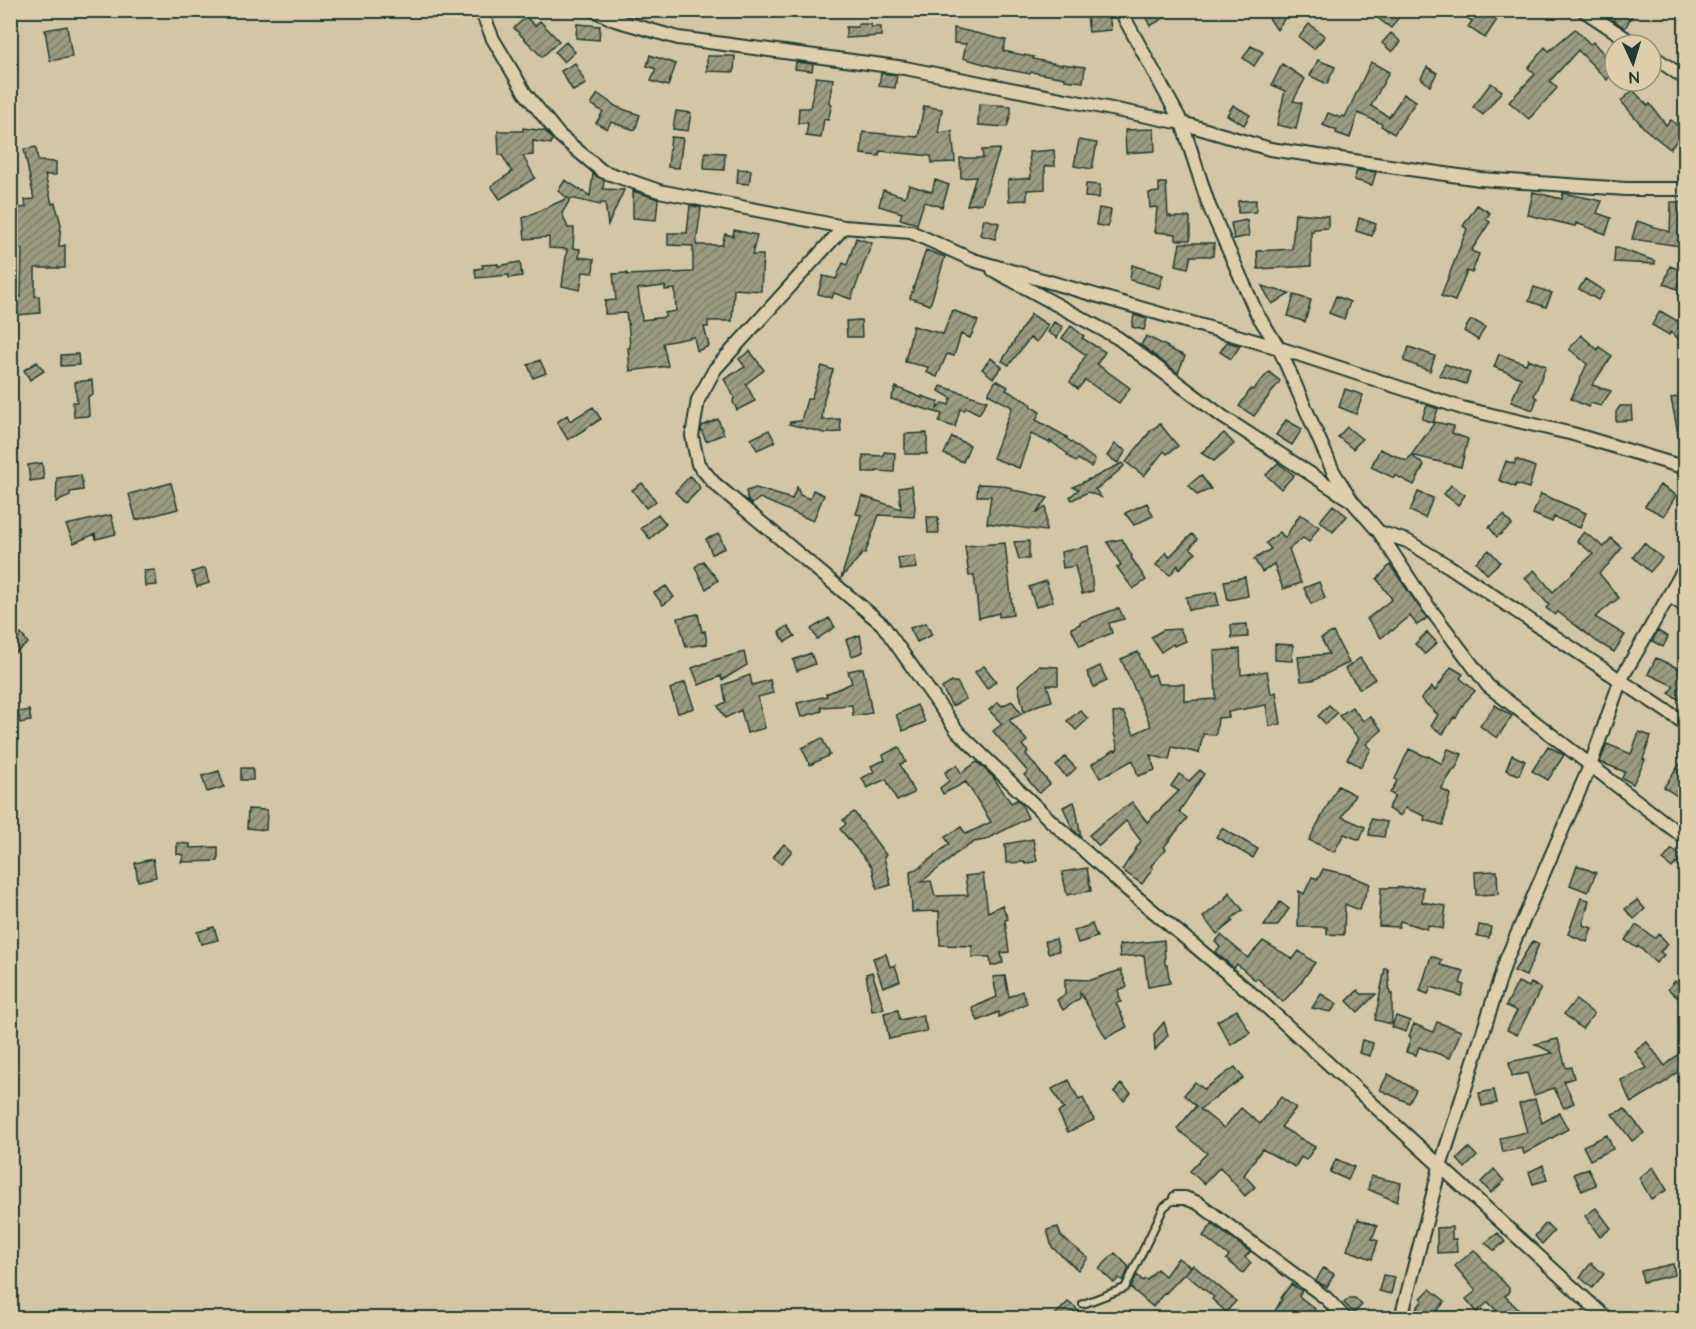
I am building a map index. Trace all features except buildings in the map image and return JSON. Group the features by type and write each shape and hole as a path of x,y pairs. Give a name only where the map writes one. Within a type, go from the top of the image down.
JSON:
{"street":[{"path":"481,10 493,39 525,93 559,135 602,171 659,191 844,227 912,232 973,260 1118,338 1223,417 1352,501"},
{"path":"593,10 615,20 678,38 904,68 1182,123 1270,149 1480,179 1626,189 1686,189"},
{"path":"1120,10 1182,123 1209,206 1257,314 1280,348 1333,471 1352,501 1379,532 1422,598 1488,686 1686,839"},
{"path":"1583,10 1618,33"},
{"path":"1663,63 1686,79"},
{"path":"844,227 714,369 698,400 692,436 698,464 714,483 882,624 958,732 1042,812 1128,890 1258,999 1606,1318"},
{"path":"973,260 1280,348 1462,408 1574,434 1686,468"},
{"path":"1379,532 1407,541 1450,567 1686,724"},
{"path":"1401,1318 1440,1167 1506,960 1590,766 1620,679 1686,566"},
{"path":"1669,595 1686,607"},
{"path":"1176,1198 1185,1198 1198,1203 1326,1298 1345,1318"}],"lane":[{"path":"1083,1304 1125,1288 1164,1208 1176,1198"}]}
